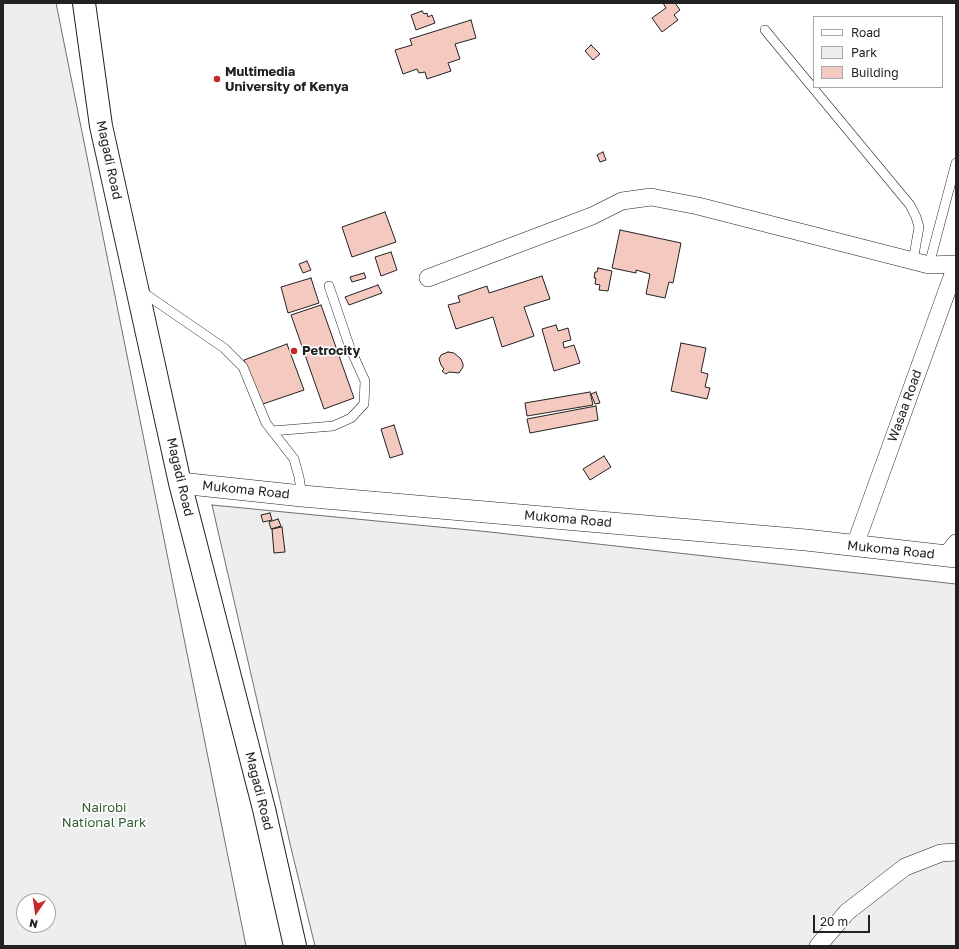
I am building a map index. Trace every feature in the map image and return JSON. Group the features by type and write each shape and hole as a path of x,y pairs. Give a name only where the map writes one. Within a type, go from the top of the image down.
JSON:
{"highway":[{"name":"Magadi Road","path":"84,3 101,126 180,483 264,809 295,946"}],"street":[{"path":"428,278 592,216 622,201 651,197 698,206 921,263 956,265"},
{"name":"Wasaa Road","path":"855,546 956,265"},
{"name":"Mukoma Road","path":"180,483 302,496 855,546 953,552"},
{"path":"818,946 847,912 905,867 941,853 956,852"}],"lane":[{"path":"765,30 813,88"},
{"path":"813,88 910,205 916,217 919,228 921,263"},
{"path":"921,263 956,163"},
{"path":"272,431 334,426 351,418 364,404 365,381 350,348 329,286"},
{"path":"137,288 224,348 243,367 266,424 294,459 302,496"}],"green space":[{"name":"Nairobi National Park","path":"3,3 56,3 246,946 3,946"},
{"path":"212,505 490,532 956,584 956,946 315,946"}],"building":[{"path":"663,3 675,3 680,10 674,15 678,20 662,32 652,18 666,8"},
{"path":"422,11 424,14 427,13 428,17 432,15 435,23 416,30 411,15"},
{"path":"471,20 476,38 455,44 460,59 448,63 451,71 427,79 425,72 419,73 417,69 403,74 395,50 412,45 410,39"},
{"path":"591,45 600,54 593,60 585,51"},
{"path":"603,152 606,160 600,162 597,155"},
{"path":"385,212 396,242 352,257 342,227"},
{"path":"620,230 681,243 673,283 669,282 665,298 646,294 650,274 636,270 636,273 612,268"},
{"path":"391,252 397,270 381,276 375,257"},
{"path":"307,261 311,270 303,273 299,264"},
{"path":"598,268 612,271 608,291 599,290 600,285 595,284 595,272 597,272"},
{"path":"364,273 366,278 352,282 350,277"},
{"path":"542,276 550,299 524,307 534,336 502,347 493,317 456,329 448,305 460,302 458,296 487,286 489,293"},
{"path":"311,278 319,303 288,313 281,287"},
{"path":"378,285 382,293 349,305 345,297"},
{"path":"321,305 354,398 324,409 291,315"},
{"path":"556,325 558,331 568,328 571,340 563,342 564,348 574,345 580,363 554,371 542,329"},
{"path":"681,343 706,348 701,372 708,374 705,387 710,388 707,399 671,391"},
{"path":"287,344 304,390 260,405 244,360"},
{"path":"448,352 454,353 461,359 463,367 459,373 449,372 446,374 442,371 444,369 439,359 441,355"},
{"path":"590,392 593,405 527,416 525,403"},
{"path":"596,392 600,403 595,404 591,394"},
{"path":"596,406 598,420 530,433 527,419"},
{"path":"394,425 403,454 390,458 381,429"},
{"path":"604,456 611,467 590,480 583,469"},
{"path":"270,513 272,520 263,522 261,515"},
{"path":"278,519 281,526 271,529 269,522"},
{"path":"282,527 285,552 274,553 272,529"}],"place":[{"name":"Multimedia University of Kenya","path":"217,79"},
{"name":"Petrocity","path":"294,351"}]}
